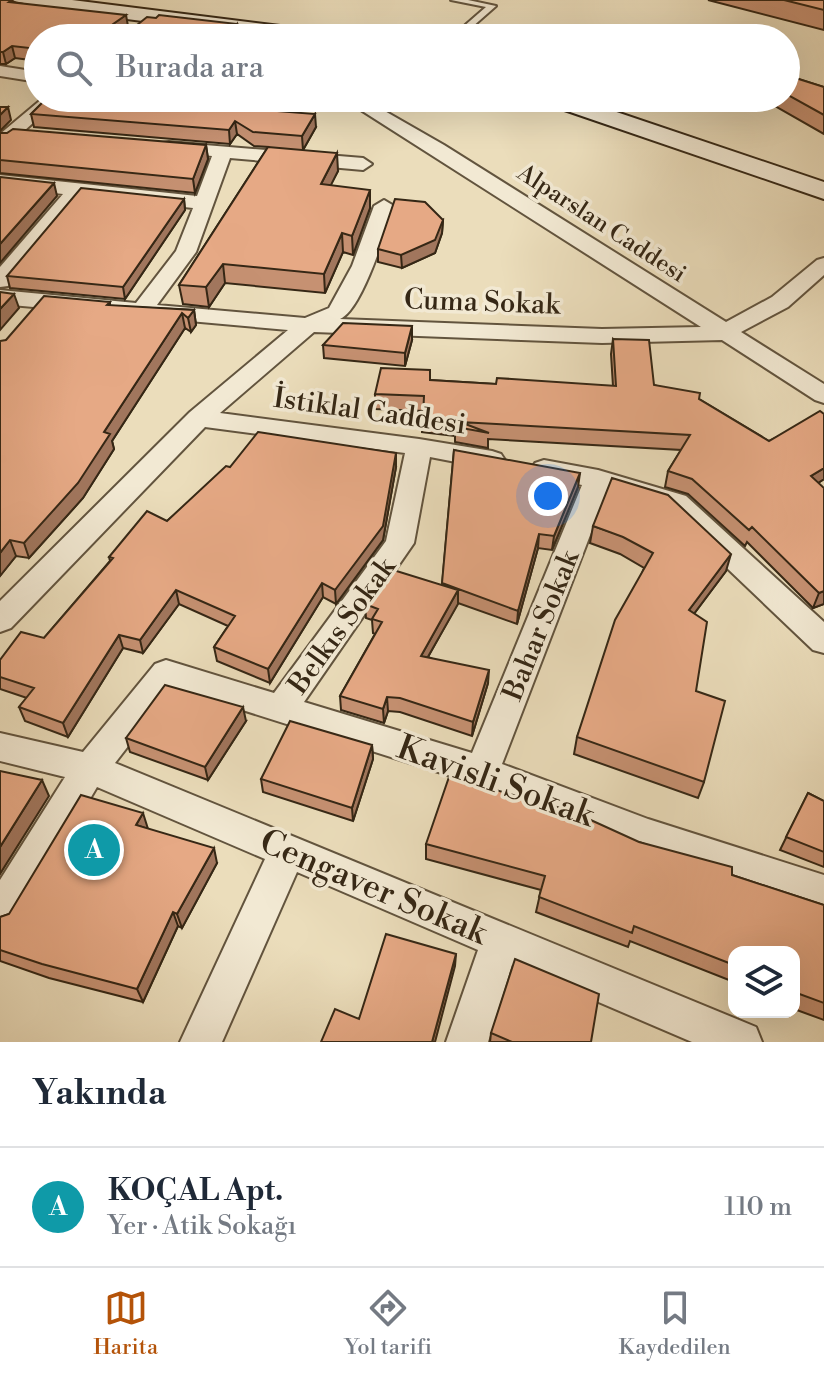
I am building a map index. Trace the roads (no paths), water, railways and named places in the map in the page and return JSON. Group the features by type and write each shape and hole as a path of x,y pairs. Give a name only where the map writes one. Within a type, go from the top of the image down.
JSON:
{"street":[{"path":"23,0 221,24"},
{"path":"142,24 151,17"},
{"path":"0,71 24,75"},
{"path":"6,138 37,112"},
{"name":"Alparslan Caddesi","path":"374,112 438,149 824,395"},
{"path":"593,112 824,191"},
{"path":"6,138 42,136"},
{"path":"148,145 363,164"},
{"path":"143,308 186,252 223,152"},
{"path":"0,181 204,203"},
{"path":"0,281 77,189"},
{"path":"0,620 199,418 308,325 338,312 363,266 384,206"},
{"path":"723,333 780,302 824,264"},
{"name":"Cuma Sokak","path":"0,297 308,325 602,336 723,333"},
{"path":"26,319 43,299"},
{"name":"İstiklal Caddesi","path":"199,418 419,447 598,479 676,503 709,530 824,641"},
{"name":"Belkıs Sokak","path":"282,708 400,543 419,447"},
{"name":"Bahar Sokak","path":"482,771 598,479"},
{"name":"Kavisli Sokak","path":"90,768 166,673 482,771 646,835 824,893"},
{"name":"Cengaver Sokak","path":"0,747 90,768 741,1042"},
{"path":"0,914 90,768"},
{"path":"201,1042 288,850"},
{"path":"467,1042 501,939"}],"lane":[{"path":"455,0 492,6 472,24"}],"place":[{"name":"KOÇAL Apt.","path":"94,850"}]}
